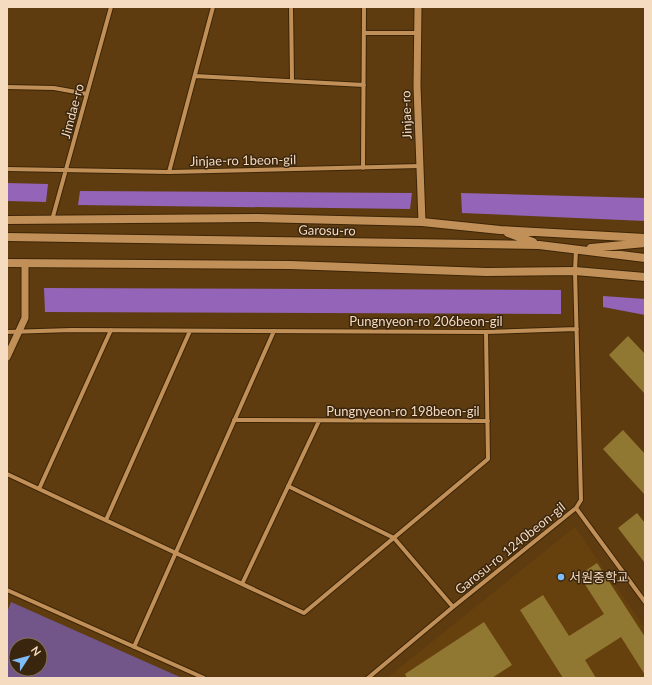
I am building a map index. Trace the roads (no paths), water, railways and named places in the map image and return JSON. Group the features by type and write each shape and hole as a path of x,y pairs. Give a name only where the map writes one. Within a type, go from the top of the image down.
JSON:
{"main road":[{"name":"Garosu-ro","path":"7,220 257,218 422,222 500,230"},
{"path":"500,230 645,238"},
{"path":"500,230 539,245"},
{"name":"Garosu-ro","path":"7,237 539,245 645,258"},
{"path":"576,250 645,243"},
{"path":"7,263 290,265 486,272 575,271 645,277"}],"street":[{"name":"Jimdae-ro","path":"52,220 67,171 111,7"},
{"path":"169,172 213,7"},
{"path":"291,7 292,81"},
{"path":"364,7 364,168"},
{"name":"Jinjae-ro","path":"418,7 417,33 422,222"},
{"path":"365,33 417,33"},
{"path":"195,76 364,84"},
{"path":"7,87 54,88 87,94"},
{"name":"Jinjae-ro 1beon-gil","path":"7,169 169,172 420,166"},
{"name":"Garosu-ro 1240beon-gil","path":"368,678 576,508 581,500 575,271 576,250"},
{"path":"7,357 25,318 25,264"},
{"name":"Pungnyeon-ro 206beon-gil","path":"7,332 18,333 111,330 486,332 577,329"},
{"path":"39,489 111,330"},
{"path":"106,520 190,331"},
{"path":"134,647 274,331"},
{"name":"Pungnyeon-ro 198beon-gil","path":"7,474 304,613 488,458 486,332"},
{"name":"Pungnyeon-ro 198beon-gil","path":"234,420 488,420"},
{"name":"Pungnyeon-ro 198beon-gil","path":"242,584 319,420"},
{"path":"288,486 394,538 453,607"},
{"path":"576,508 645,602"},
{"path":"7,591 204,678"}],"place":[{"name":"서원중학교","path":"561,577"}]}
